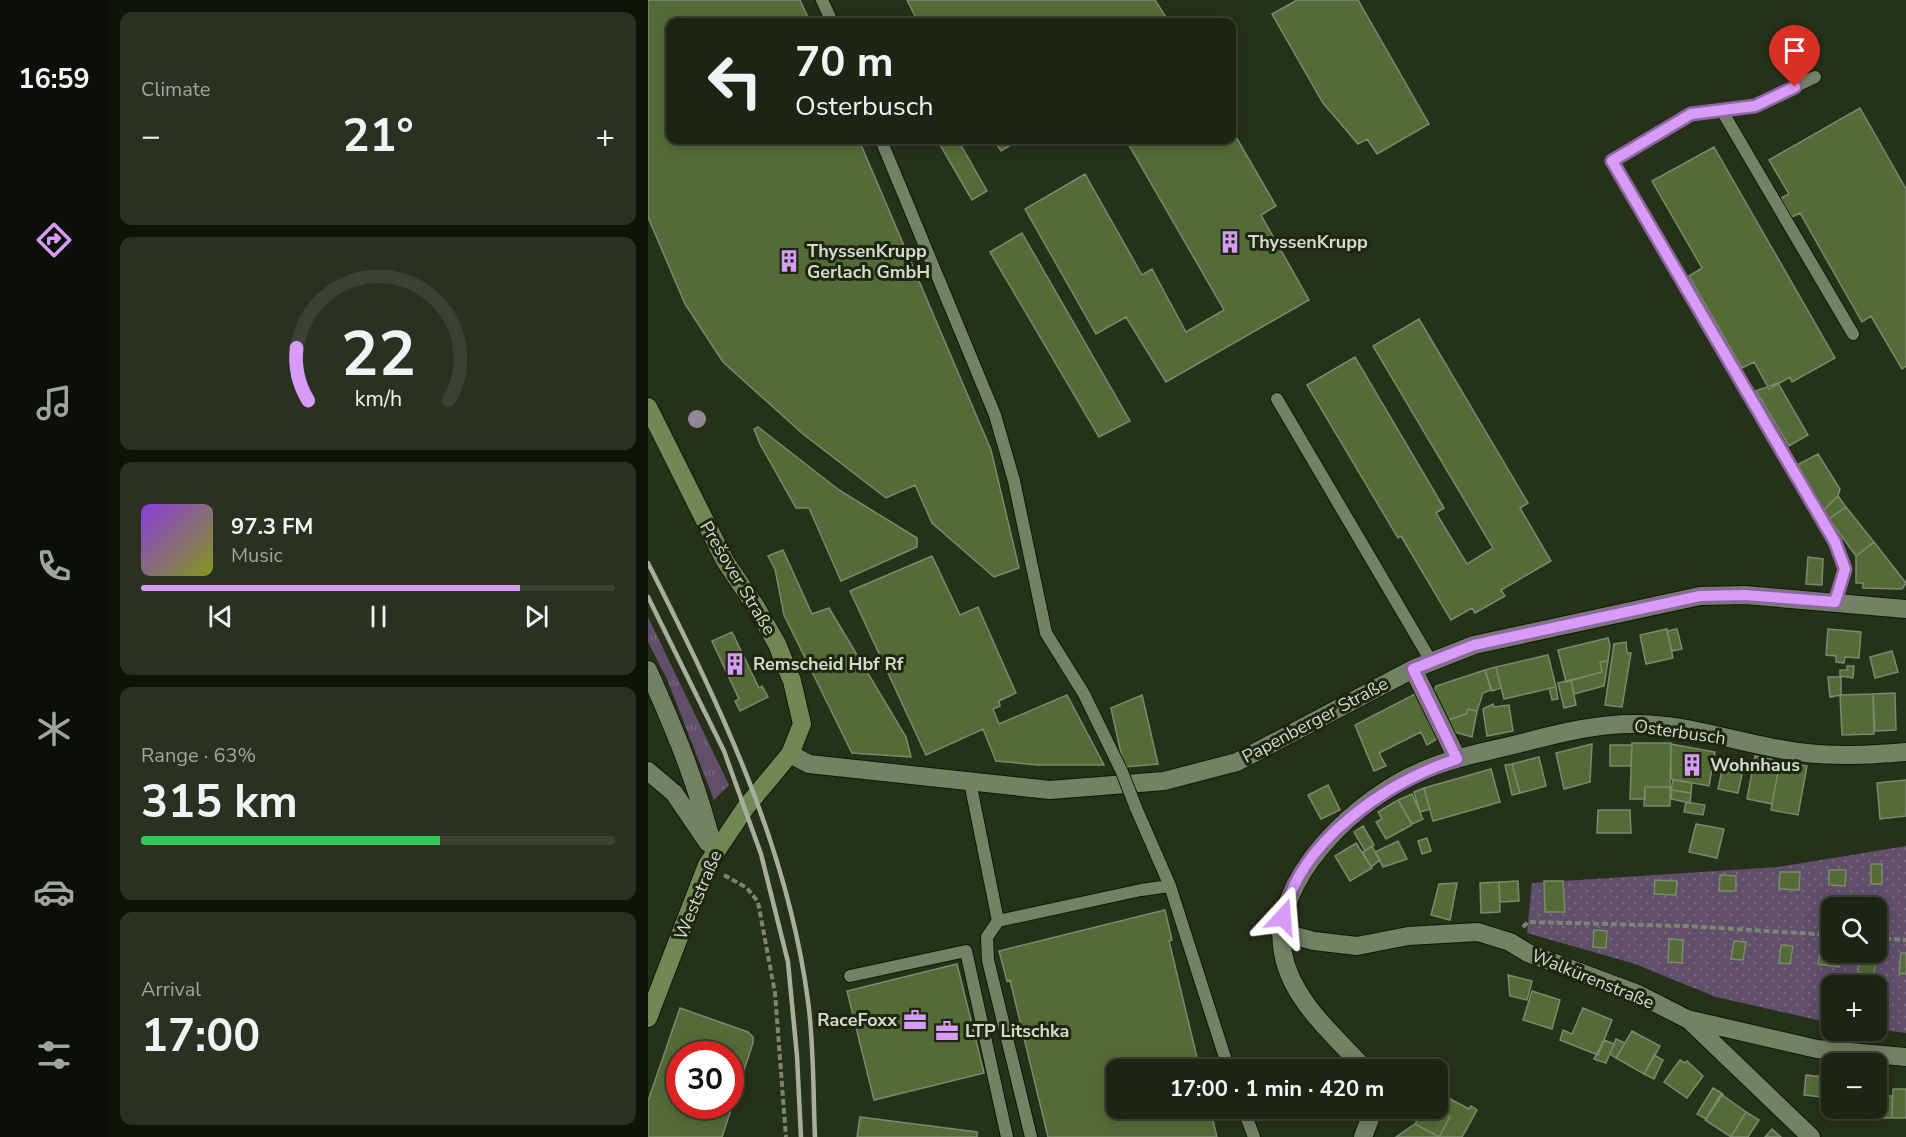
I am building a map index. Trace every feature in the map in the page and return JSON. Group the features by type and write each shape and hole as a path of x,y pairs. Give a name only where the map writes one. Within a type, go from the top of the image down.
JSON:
{"street":[{"name":"Prešover Straße","path":"648,407 720,551 777,645 792,681 801,724 790,754"},
{"name":"Papenberger Straße","path":"790,754 809,764 1050,790 1164,781 1237,762 1431,660 1474,645 1700,596 1745,595 1906,609"},
{"path":"1413,669 1457,759"},
{"path":"648,670 684,750 703,805 714,852"},
{"name":"Osterbusch","path":"1355,1059 1311,1009 1290,976 1283,955 1280,932 1287,902 1302,871 1337,829 1379,797 1420,771 1457,759 1589,726 1635,723 1690,731 1797,752 1840,755 1906,752"},
{"name":"Weststraße","path":"648,1018 699,883 714,852 790,754"},
{"path":"648,771 674,793 714,852"},
{"name":"Walkürenstraße","path":"1280,932 1314,941 1356,946 1408,936 1478,932 1510,942 1528,953 1638,994 1687,1019 1817,1049 1906,1057"},
{"path":"1687,1019 1811,1137"},
{"path":"1363,1137 1370,1119"}],"lane":[{"path":"822,0 830,18"},
{"path":"1815,77 1755,106 1691,114 1612,161 1835,542 1845,569 1835,602"},
{"path":"1722,111 1853,334"},
{"path":"883,144 995,415 1014,481 1046,633 1089,703 1122,772 1170,886 1225,1059"},
{"path":"1277,399 1431,660"},
{"path":"970,782 998,921"},
{"path":"1031,1137 988,960 987,937 998,921 1141,890 1170,886"},
{"path":"850,976 966,951 1007,1137"},
{"path":"1247,1119 1254,1137"}],"path":[{"path":"734,880 747,888 758,902 767,944 781,1049 786,1137"},
{"path":"1510,942 1528,922 1686,926 1821,934"},
{"path":"1887,939 1906,940"}],"green space":[{"path":"648,617 729,785 714,800 667,679 648,642"},
{"path":"1906,846 1906,1033 1887,1030 1887,975 1821,975 1821,1021 1716,997 1635,964 1527,933 1532,883 1778,867"}],"building":[{"name":"ThyssenKrupp Gerlach GmbH","path":"648,0 800,0 808,18 666,18 666,144 861,144 991,450 1019,568 994,577 932,523 915,485 886,498 803,434 723,362 685,304 648,217"},
{"path":"907,0 1155,0 1166,18 916,18"},
{"path":"1297,0 1358,0 1429,124 1377,154 1367,139 1358,144 1323,103 1272,14"},
{"path":"1860,108 1906,189 1906,366 1902,369 1871,316 1862,322 1800,213 1792,217 1781,198 1789,194 1769,160"},
{"name":"ThyssenKrupp","path":"1236,137 1276,206 1261,215 1309,300 1166,382 1126,317 1096,334 1025,209 1085,174 1142,275 1152,269 1186,332 1224,310 1128,144 1236,144"},
{"path":"940,144 960,144 987,191 972,200"},
{"path":"997,144 1010,144 1011,145 1001,151"},
{"path":"1714,147 1835,358 1792,382 1790,377 1769,389 1754,362 1742,368 1689,276 1702,268 1652,181"},
{"path":"1022,233 1130,421 1099,437 990,252"},
{"path":"1419,319 1528,503 1520,508 1551,561 1501,590 1505,596 1475,613 1472,608 1451,620 1401,536 1398,538 1307,385 1355,357 1444,508 1436,513 1467,564 1493,548 1373,346"},
{"path":"1778,383 1808,435 1789,446 1756,391"},
{"path":"758,427 839,490 917,538 917,547 841,581 809,508 796,508 760,444 754,429"},
{"path":"1818,454 1840,489 1838,496 1823,511 1795,466"},
{"path":"1838,496 1846,507 1829,519 1823,511"},
{"path":"1846,507 1874,542 1856,556 1829,519"},
{"path":"1874,542 1906,583 1902,589 1863,588 1863,583 1856,583 1856,556"},
{"path":"783,550 812,614 829,608 906,737 911,757 852,753 784,615 775,569 768,556"},
{"path":"932,556 960,615 978,607 1016,693 999,701 1000,706 993,709 999,724 1067,695 1104,765 1038,765 996,761 983,729 926,755 850,591"},
{"path":"1808,557 1823,559 1822,585 1806,584"},
{"path":"1667,629 1673,658 1646,664 1640,635"},
{"path":"1677,629 1682,649 1672,651 1667,631"},
{"path":"1828,629 1861,632 1859,658 1845,657 1844,663 1836,662 1836,656 1826,655"},
{"name":"Remscheid Hbf Rf","path":"732,632 759,688 762,686 768,697 740,711 735,701 739,699 712,641"},
{"path":"1608,638 1610,645 1608,661 1600,662 1602,672 1566,682 1558,650"},
{"path":"1626,642 1627,653 1631,653 1622,707 1605,705 1614,644"},
{"path":"1892,651 1898,672 1875,678 1870,657"},
{"path":"1548,655 1556,687 1504,699 1496,667"},
{"path":"1608,661 1604,686 1574,694 1571,680 1602,672 1600,662"},
{"path":"1847,666 1854,666 1853,678 1840,676 1840,670 1847,670"},
{"path":"1496,667 1501,688 1492,691 1485,670"},
{"path":"1485,670 1491,690 1483,693 1477,711 1468,709 1466,714 1448,720 1434,691 1436,686"},
{"path":"1828,677 1841,677 1841,695 1830,697"},
{"path":"1571,680 1576,705 1564,708 1558,683"},
{"path":"1556,687 1558,699 1552,700 1549,688"},
{"path":"1895,693 1896,730 1875,731 1873,694"},
{"path":"1415,694 1437,739 1427,745 1421,732 1379,753 1386,766 1374,771 1355,725"},
{"path":"1873,694 1874,734 1842,735 1840,695"},
{"path":"1142,695 1158,764 1124,767 1111,708"},
{"path":"1493,704 1494,707 1509,705 1513,731 1487,736 1483,709"},
{"path":"1468,709 1477,711 1472,737 1455,732 1448,720 1466,714"},
{"path":"1632,743 1671,743 1670,787 1645,787 1645,799 1630,799"},
{"path":"1592,744 1590,782 1564,789 1556,753"},
{"name":"Wohnhaus","path":"1671,744 1715,752 1709,786 1671,779"},
{"path":"1610,745 1632,745 1631,766 1610,766"},
{"path":"1755,756 1780,761 1772,804 1747,799"},
{"path":"1539,757 1546,786 1520,793 1512,764"},
{"path":"1780,761 1807,766 1798,815 1771,810"},
{"path":"1512,764 1520,793 1512,795 1505,765"},
{"path":"1491,769 1500,802 1433,821 1424,788"},
{"path":"1722,770 1742,774 1738,793 1718,789"},
{"path":"1673,780 1692,783 1691,793 1671,790"},
{"path":"1906,780 1906,816 1880,819 1877,783"},
{"path":"1328,785 1340,810 1321,819 1308,795"},
{"path":"1645,787 1670,787 1670,806 1644,806"},
{"path":"1424,788 1430,809 1420,812 1414,792"},
{"path":"1672,790 1691,793 1690,803 1671,799"},
{"path":"1412,794 1423,819 1412,824 1398,800"},
{"path":"1398,800 1412,825 1386,839 1376,822 1382,819 1378,812"},
{"path":"1686,802 1705,805 1703,815 1684,812"},
{"path":"1598,810 1630,810 1631,833 1597,833"},
{"path":"1696,824 1724,829 1717,858 1689,852"},
{"path":"1363,826 1374,845 1365,851 1354,832"},
{"path":"1427,838 1431,851 1422,854 1418,841"},
{"path":"1398,841 1407,859 1383,867 1375,852"},
{"path":"1356,843 1372,868 1350,881 1335,856"},
{"path":"1372,846 1380,860 1371,867 1363,852"},
{"path":"1871,864 1882,864 1882,884 1871,884"},
{"path":"1829,870 1846,870 1845,886 1829,885"},
{"path":"1780,872 1800,872 1799,890 1779,889"},
{"path":"1720,875 1736,876 1736,891 1719,891"},
{"path":"1655,880 1677,881 1676,895 1654,894"},
{"path":"1518,881 1519,901 1500,902 1499,882"},
{"path":"1544,881 1563,881 1565,912 1545,912"},
{"path":"1499,882 1500,912 1481,913 1480,883"},
{"path":"1457,883 1450,920 1431,915 1439,884"},
{"path":"1165,910 1172,940 1169,941 1197,1059 1106,1059 1106,1119 1213,1119 1217,1137 1048,1137 1010,980 1007,981 999,951"},
{"path":"1594,930 1607,931 1606,948 1593,947"},
{"path":"1669,939 1683,940 1682,963 1668,962"},
{"path":"1734,941 1746,942 1743,960 1731,959"},
{"path":"1781,945 1793,946 1790,964 1779,963"},
{"path":"1821,947 1821,963 1840,963 1839,967 1818,964"},
{"path":"1901,953 1906,953 1906,974 1899,973"},
{"path":"1859,963 1876,963 1874,975 1858,973"},
{"path":"957,964 984,1073 874,1100 847,991"},
{"path":"1508,975 1532,981 1527,1000 1510,996"},
{"path":"1532,991 1560,1000 1552,1029 1523,1020"},
{"path":"680,1008 748,1032 753,1037 744,1070 744,1041 669,1041"},
{"path":"1583,1008 1612,1020 1598,1055 1560,1040 1563,1030 1572,1034"},
{"path":"1632,1031 1660,1046 1644,1074 1616,1058"},
{"path":"1616,1039 1625,1043 1616,1058 1610,1054"},
{"path":"1604,1040 1614,1044 1606,1063 1594,1059"},
{"path":"666,1049 666,1119 728,1119 722,1137 648,1137 648,1101"},
{"path":"1654,1055 1663,1060 1654,1079 1644,1074"},
{"path":"1680,1060 1685,1063 1687,1061 1703,1076 1687,1098 1664,1082"},
{"path":"1806,1075 1821,1077 1821,1097 1804,1095"},
{"path":"1713,1088 1723,1094 1706,1119 1697,1114"},
{"path":"1893,1089 1906,1089 1906,1118 1892,1118"},
{"path":"1721,1094 1746,1112 1731,1137 1705,1120"},
{"path":"1887,1096 1892,1096 1892,1118 1887,1118"},
{"path":"1448,1098 1469,1109 1471,1106 1477,1110 1462,1137 1439,1137 1450,1117 1448,1116"},
{"path":"1746,1112 1759,1120 1748,1137 1731,1137"},
{"path":"1448,1116 1450,1117 1439,1137 1415,1124 1418,1119 1448,1119"},
{"path":"860,1117 977,1132 977,1137 857,1137"},
{"path":"1415,1124 1439,1137 1396,1137"},
{"path":"1772,1129 1781,1137 1765,1137"}],"railway":[{"path":"648,563 700,669 747,776 784,886 798,943 808,1001 815,1137"},
{"path":"648,597 724,751 761,854 788,962 797,1056 801,1137"}],"place":[{"name":"ThyssenKrupp","path":"1230,242"},
{"name":"ThyssenKrupp Gerlach GmbH","path":"789,261"},
{"name":"Remscheid Hbf Rf","path":"735,664"},
{"name":"Wohnhaus","path":"1692,765"},
{"name":"RaceFoxx","path":"915,1020"},
{"name":"LTP Litschka","path":"947,1031"}],"route":[{"path":"1283,917 1287,902 1302,871 1337,829 1379,797 1420,771 1457,759 1413,669 1474,645 1700,596 1745,595 1835,602 1845,569 1835,542 1737,379 1612,161 1691,114 1755,106 1795,87"}]}
